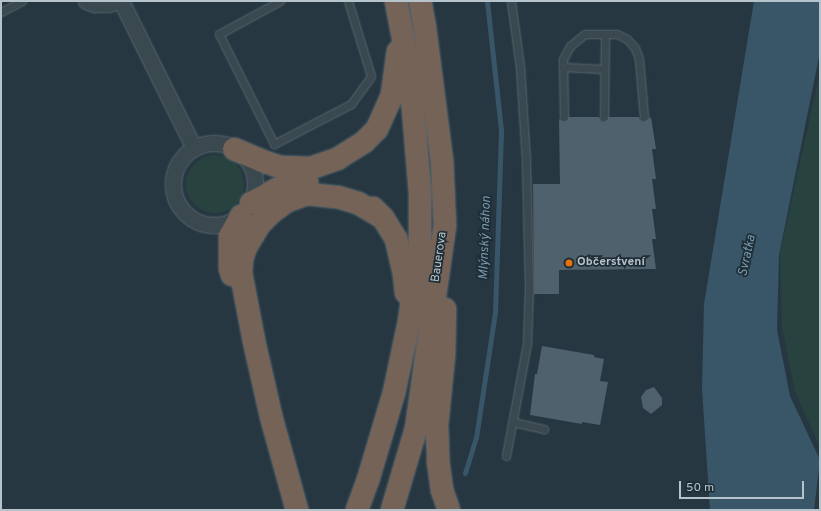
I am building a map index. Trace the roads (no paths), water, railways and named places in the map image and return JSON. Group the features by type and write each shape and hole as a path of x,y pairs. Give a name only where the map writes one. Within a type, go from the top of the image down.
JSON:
{"highway":[{"path":"357,510 368,480 394,393 409,322 420,245 420,192 410,74 396,1"},
{"name":"Bauerova","path":"392,510 416,429 445,226 442,161 425,28 420,1"},
{"path":"234,148 262,161 280,166 311,168 337,159 364,142 376,129 392,95 402,31"},
{"path":"254,341 230,268 230,236 246,210 276,190 298,182 322,181 346,186 361,195 383,218 396,239 404,273 409,322"},
{"path":"297,510 271,416 254,341 241,273 242,259 246,247 260,224 272,212 287,201 307,194 338,197 358,202 383,218"},
{"path":"445,226 444,355 437,425 438,461 442,490 448,510"}],"street":[{"path":"86,1 94,4 108,4 120,1 194,148"},
{"path":"423,1 425,28"},
{"path":"207,144 221,144 234,148 244,156 253,173 254,191 246,210 228,223 214,226 199,223 187,216 178,205 173,192 174,173 184,156 194,148 207,144"}],"lane":[{"path":"1,12 22,1"},
{"path":"280,1 219,34 274,144 351,104 371,76 348,1"},
{"path":"506,456 527,344 529,286 526,160 520,67 511,1"},
{"path":"564,117 563,59 570,46 585,34 617,34 627,39 635,48 638,59 644,117"},
{"path":"604,117 605,34"},
{"path":"563,67 604,69"},
{"path":"513,422 544,429"}],"water":[{"name":"Svratka","path":"754,1 820,1 820,52 779,255 777,330 790,396 820,460 814,510 710,510 702,389 704,304"}],"waterway":[{"name":"Mlýnský náhon","path":"465,473 476,438 495,313 501,130 487,1"}],"place":[{"name":"Občerstvení","path":"569,263"}]}
